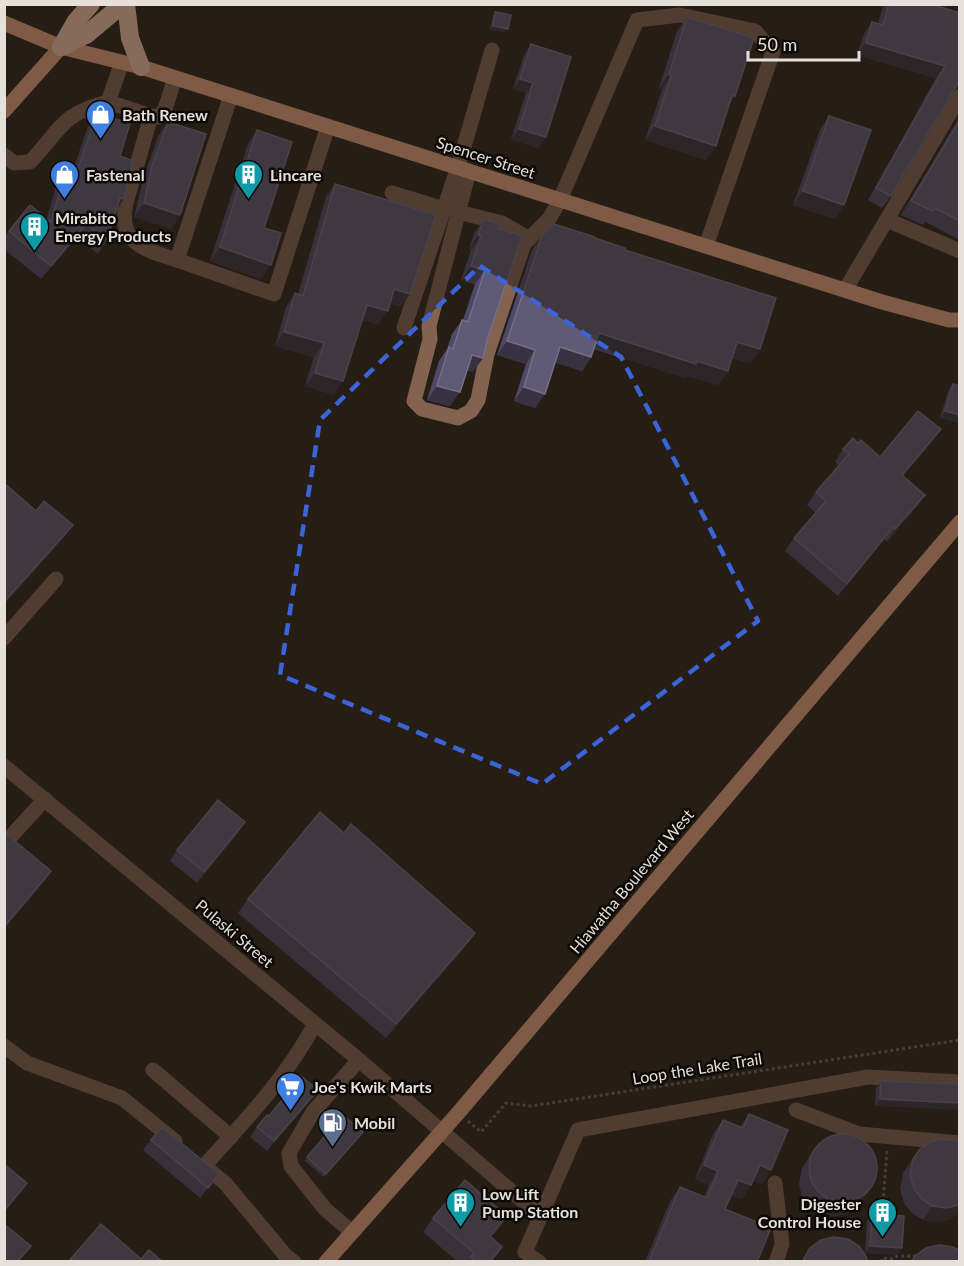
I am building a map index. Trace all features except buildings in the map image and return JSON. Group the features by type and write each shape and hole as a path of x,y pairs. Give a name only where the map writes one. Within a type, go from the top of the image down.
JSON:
{"highway":[{"path":"62,47 76,21 91,4"},
{"path":"62,47 86,35 125,4"},
{"path":"125,4 130,38 141,67"}],"main road":[{"name":"Spencer Street","path":"4,23 62,47 141,67 845,290 921,313 960,320"},
{"path":"4,111 62,47"},
{"name":"Hiawatha Boulevard West","path":"326,1262 459,1112 960,522"}],"street":[{"path":"451,210 429,326 430,339 414,401 422,409 458,418 471,411 478,400 487,354 525,244 549,219 560,200 637,20 680,15 755,31 773,52 706,246"},
{"path":"404,328 451,210 464,169 492,50"},
{"path":"108,102 122,62"},
{"path":"4,156 14,163 30,162 58,127 71,116 84,109 108,102 159,117 176,78"},
{"path":"177,260 231,95"},
{"path":"845,290 960,96"},
{"path":"151,116 123,216 128,235 144,249 274,294 328,126"},
{"path":"392,193 502,223 529,239"},
{"path":"887,220 960,250"},
{"path":"4,638 56,579"},
{"name":"Pulaski Street","path":"4,766 359,1060 540,1216"},
{"path":"5,843 45,799"},
{"path":"195,1158 231,1137 286,1072 315,1024"},
{"path":"4,1046 27,1063 123,1098 225,1183 286,1256 294,1262"},
{"path":"352,1232 325,1209 291,1166 289,1153 313,1112 359,1060"},
{"path":"153,1070 231,1137"},
{"path":"539,1262 520,1257 578,1130 868,1077 960,1082"},
{"path":"796,1110 859,1134 960,1143"},
{"path":"775,1183 782,1244 776,1262"}],"path":[{"name":"Loop the Lake Trail","path":"459,1112 481,1132 506,1103 531,1106 960,1040"},
{"path":"883,1202 888,1136"},
{"path":"882,1262 882,1258 897,1256 929,1256"}],"highlighted area":[{"path":"480,266 621,357 758,621 542,784 280,675 320,420"}],"place":[{"name":"Bath Renew","path":"101,140"},
{"name":"Fastenal","path":"65,200"},
{"name":"Lincare","path":"249,200"},
{"name":"Mirabito Energy Products","path":"34,252"},
{"name":"Joe's Kwik Marts","path":"291,1112"},
{"name":"Mobil","path":"333,1148"},
{"name":"Low Lift Pump Station","path":"461,1228"},
{"name":"Digester Control House","path":"882,1238"}]}
